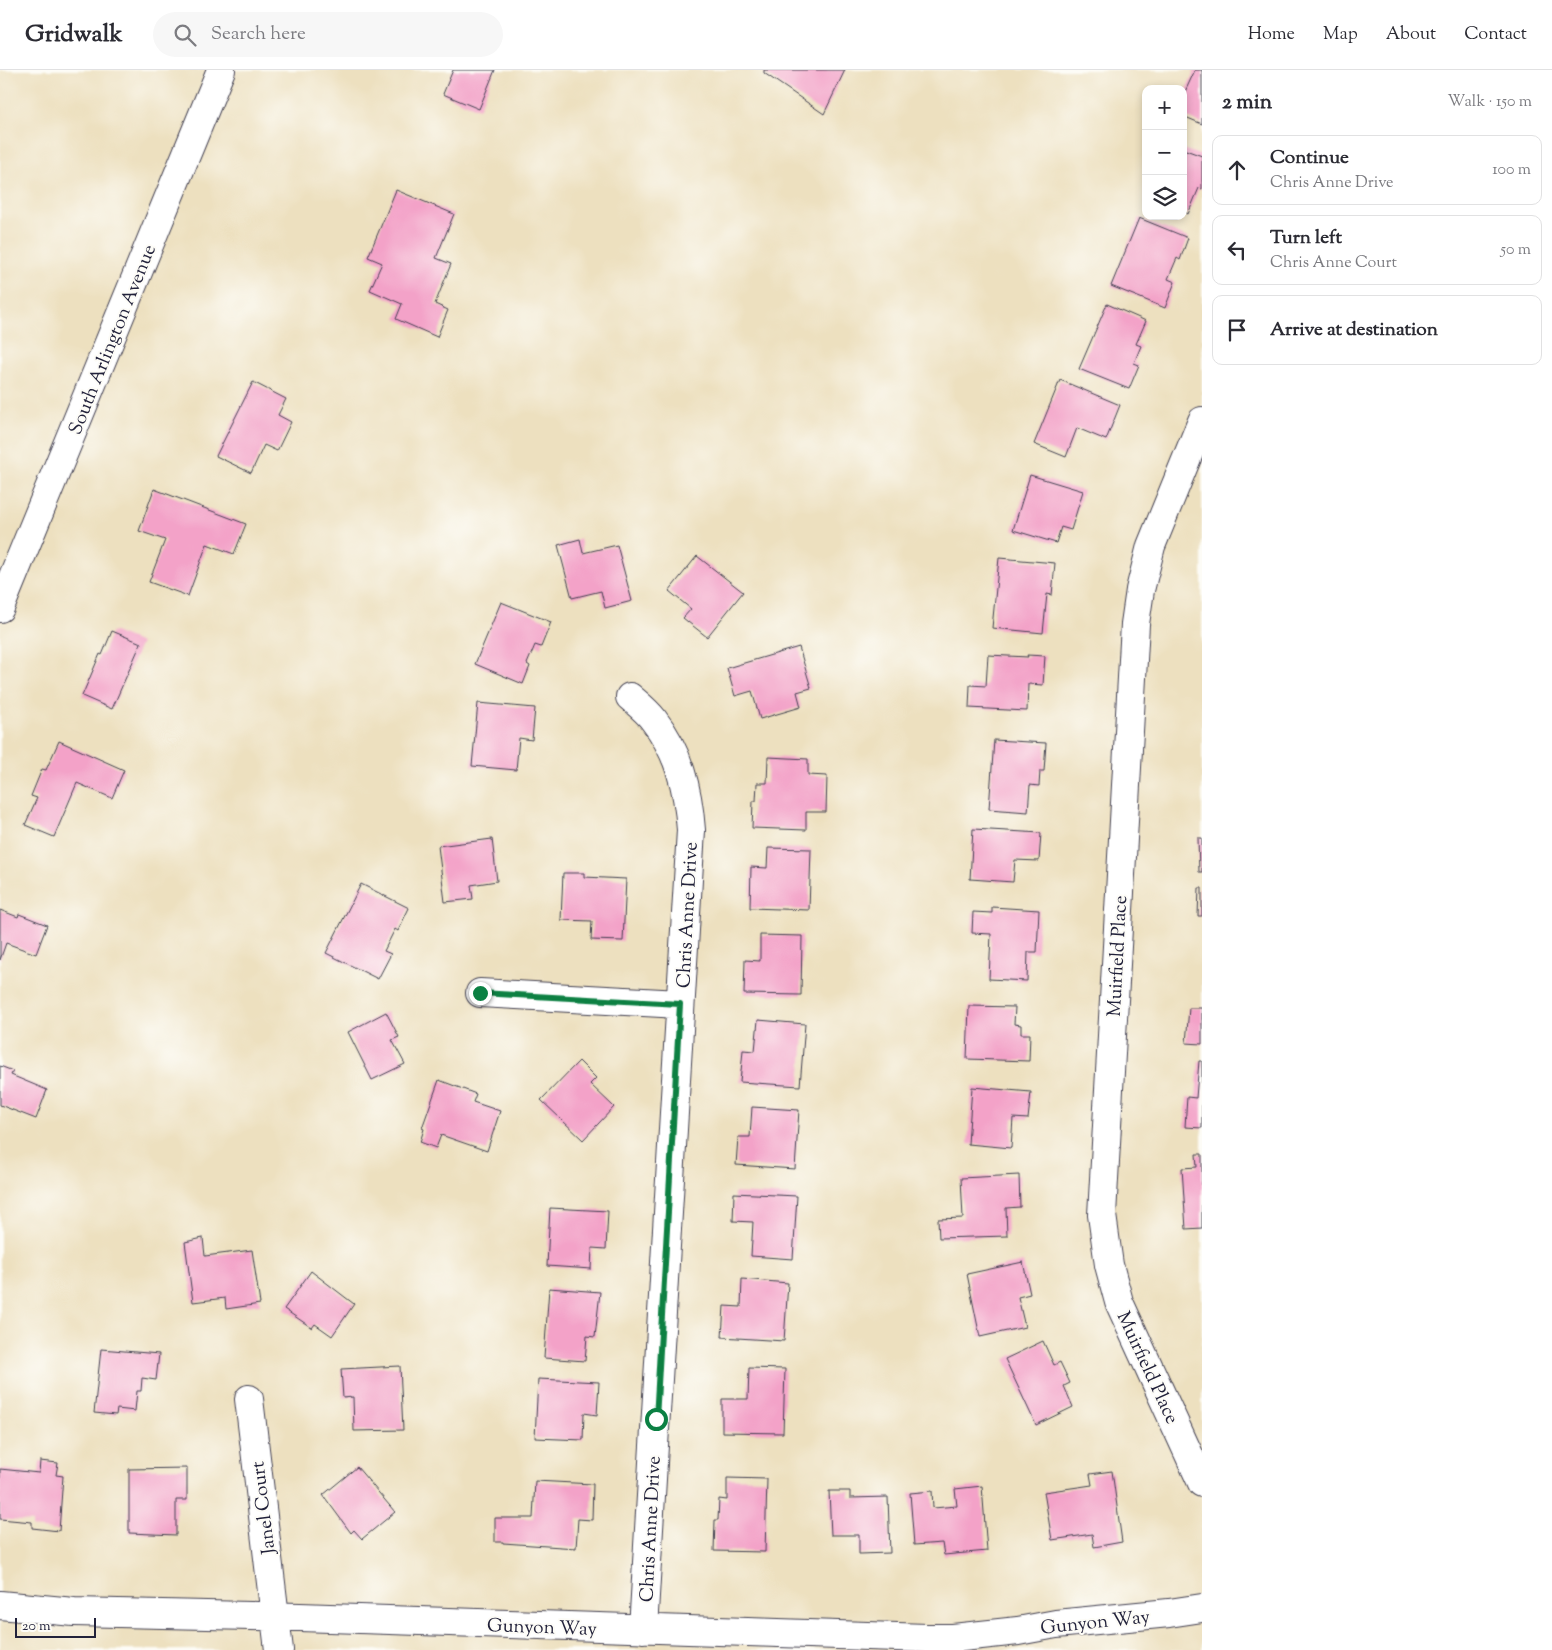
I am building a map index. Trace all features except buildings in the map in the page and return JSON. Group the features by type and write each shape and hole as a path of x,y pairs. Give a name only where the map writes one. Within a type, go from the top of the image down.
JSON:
{"street":[{"name":"South Arlington Avenue","path":"0,608 221,70"},
{"name":"Muirfield Place","path":"1202,421 1151,546 1135,624 1102,1215 1109,1265 1119,1302 1202,1483"},
{"name":"Chris Anne Drive","path":"630,698 652,717 669,742 684,777 691,830 643,1629"},
{"path":"480,993 680,1004"},
{"name":"Janel Court","path":"249,1399 279,1650"},
{"name":"Gunyon Way","path":"0,1605 74,1612 275,1616 643,1629 880,1643 1018,1631 1056,1624 1202,1608"}],"route":[{"path":"480,993 680,1004 656,1419"}]}
